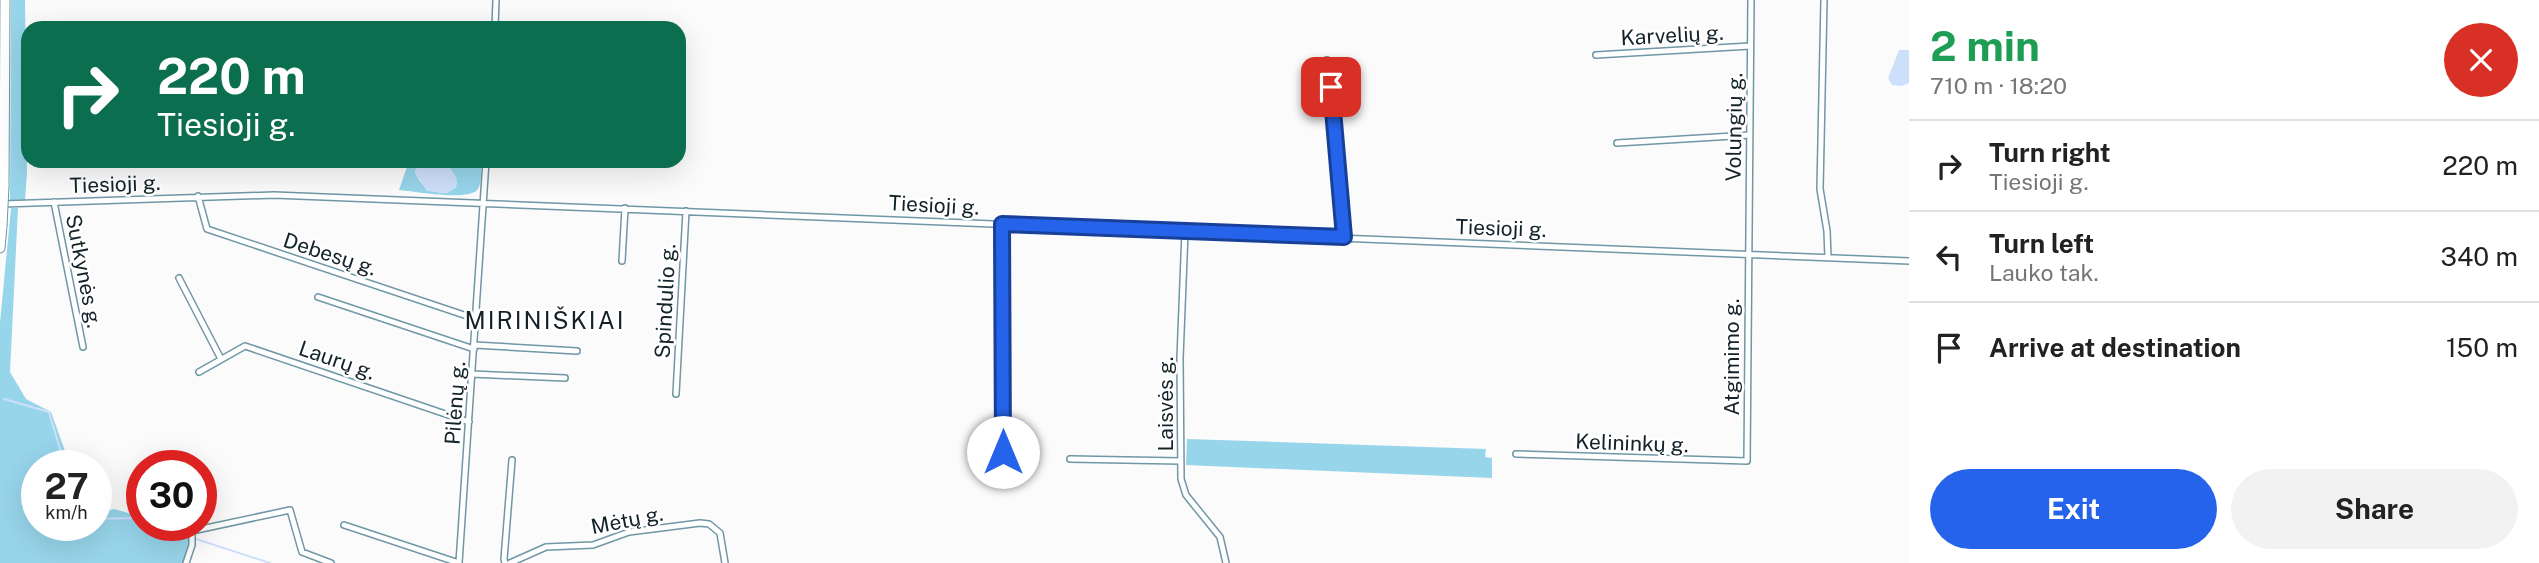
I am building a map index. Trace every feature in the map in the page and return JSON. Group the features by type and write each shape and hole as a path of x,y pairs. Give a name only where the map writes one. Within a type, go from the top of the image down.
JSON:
{"highway":[{"path":"0,248 4,186 5,0"}],"street":[{"path":"495,21 496,0"},
{"name":"Volungių g.","path":"1748,253 1751,0"},
{"path":"1824,0 1821,189 1828,257"},
{"name":"Karvelių g.","path":"1596,55 1750,46"},
{"path":"1327,60 1344,237"},
{"path":"1617,143 1749,135"},
{"name":"Pilėnų g.","path":"459,563 485,168"},
{"name":"Tiesioji g.","path":"0,204 274,195 1909,261"},
{"name":"Debesų g.","path":"198,196 207,229 476,319"},
{"name":"Sutkynės g.","path":"54,201 83,347"},
{"path":"622,261 625,208"},
{"name":"Spindulio g.","path":"676,394 686,211"},
{"path":"1002,224 1003,452"},
{"name":"Laisvės g.","path":"1185,232 1180,461 1183,488 1220,537 1226,563"},
{"name":"Atgimimo g.","path":"1746,461 1748,253"},
{"path":"179,278 221,359"},
{"path":"318,298 474,347 577,351"},
{"name":"Laurų g.","path":"199,372 245,345 469,422"},
{"path":"472,374 565,378"},
{"name":"Kelininkų g.","path":"1516,454 1746,461"},
{"path":"1070,459 1180,461"},
{"path":"508,563 512,460"},
{"path":"217,525 284,509 290,510 302,552 331,563"},
{"name":"Mėtų g.","path":"508,563 546,547 593,545 629,532 700,523 709,524 720,533 725,563"},
{"path":"344,525 459,563"},
{"path":"186,563 192,541"}],"shaded area":[{"path":"11,0 25,0 25,21 21,21 21,168 27,168 25,200 10,201"},
{"path":"1899,50 1909,50 1909,83 1902,86 1892,85 1888,78"},
{"path":"407,168 416,168 415,173 424,186 435,192 447,193 457,184 449,168 481,168 479,186 473,193 441,195 399,190"},
{"path":"416,168 450,168 457,179 456,188 447,193 427,191 415,173"},
{"path":"11,208 18,208 10,372 26,399 51,412 65,450 21,450 21,541 112,541 114,509 126,512 126,541 189,541 183,563 0,563 0,323"},
{"path":"1187,439 1486,449 1485,457 1492,458 1492,478 1186,465"}],"waterway":[{"path":"4,399 49,412 60,450"},
{"path":"112,519 126,518"},
{"path":"202,541 270,563"}],"district":[{"name":"MIRINIŠKIAI","path":"545,320"}],"route":[{"path":"1003,452 1002,224 1344,237 1331,87"}]}
